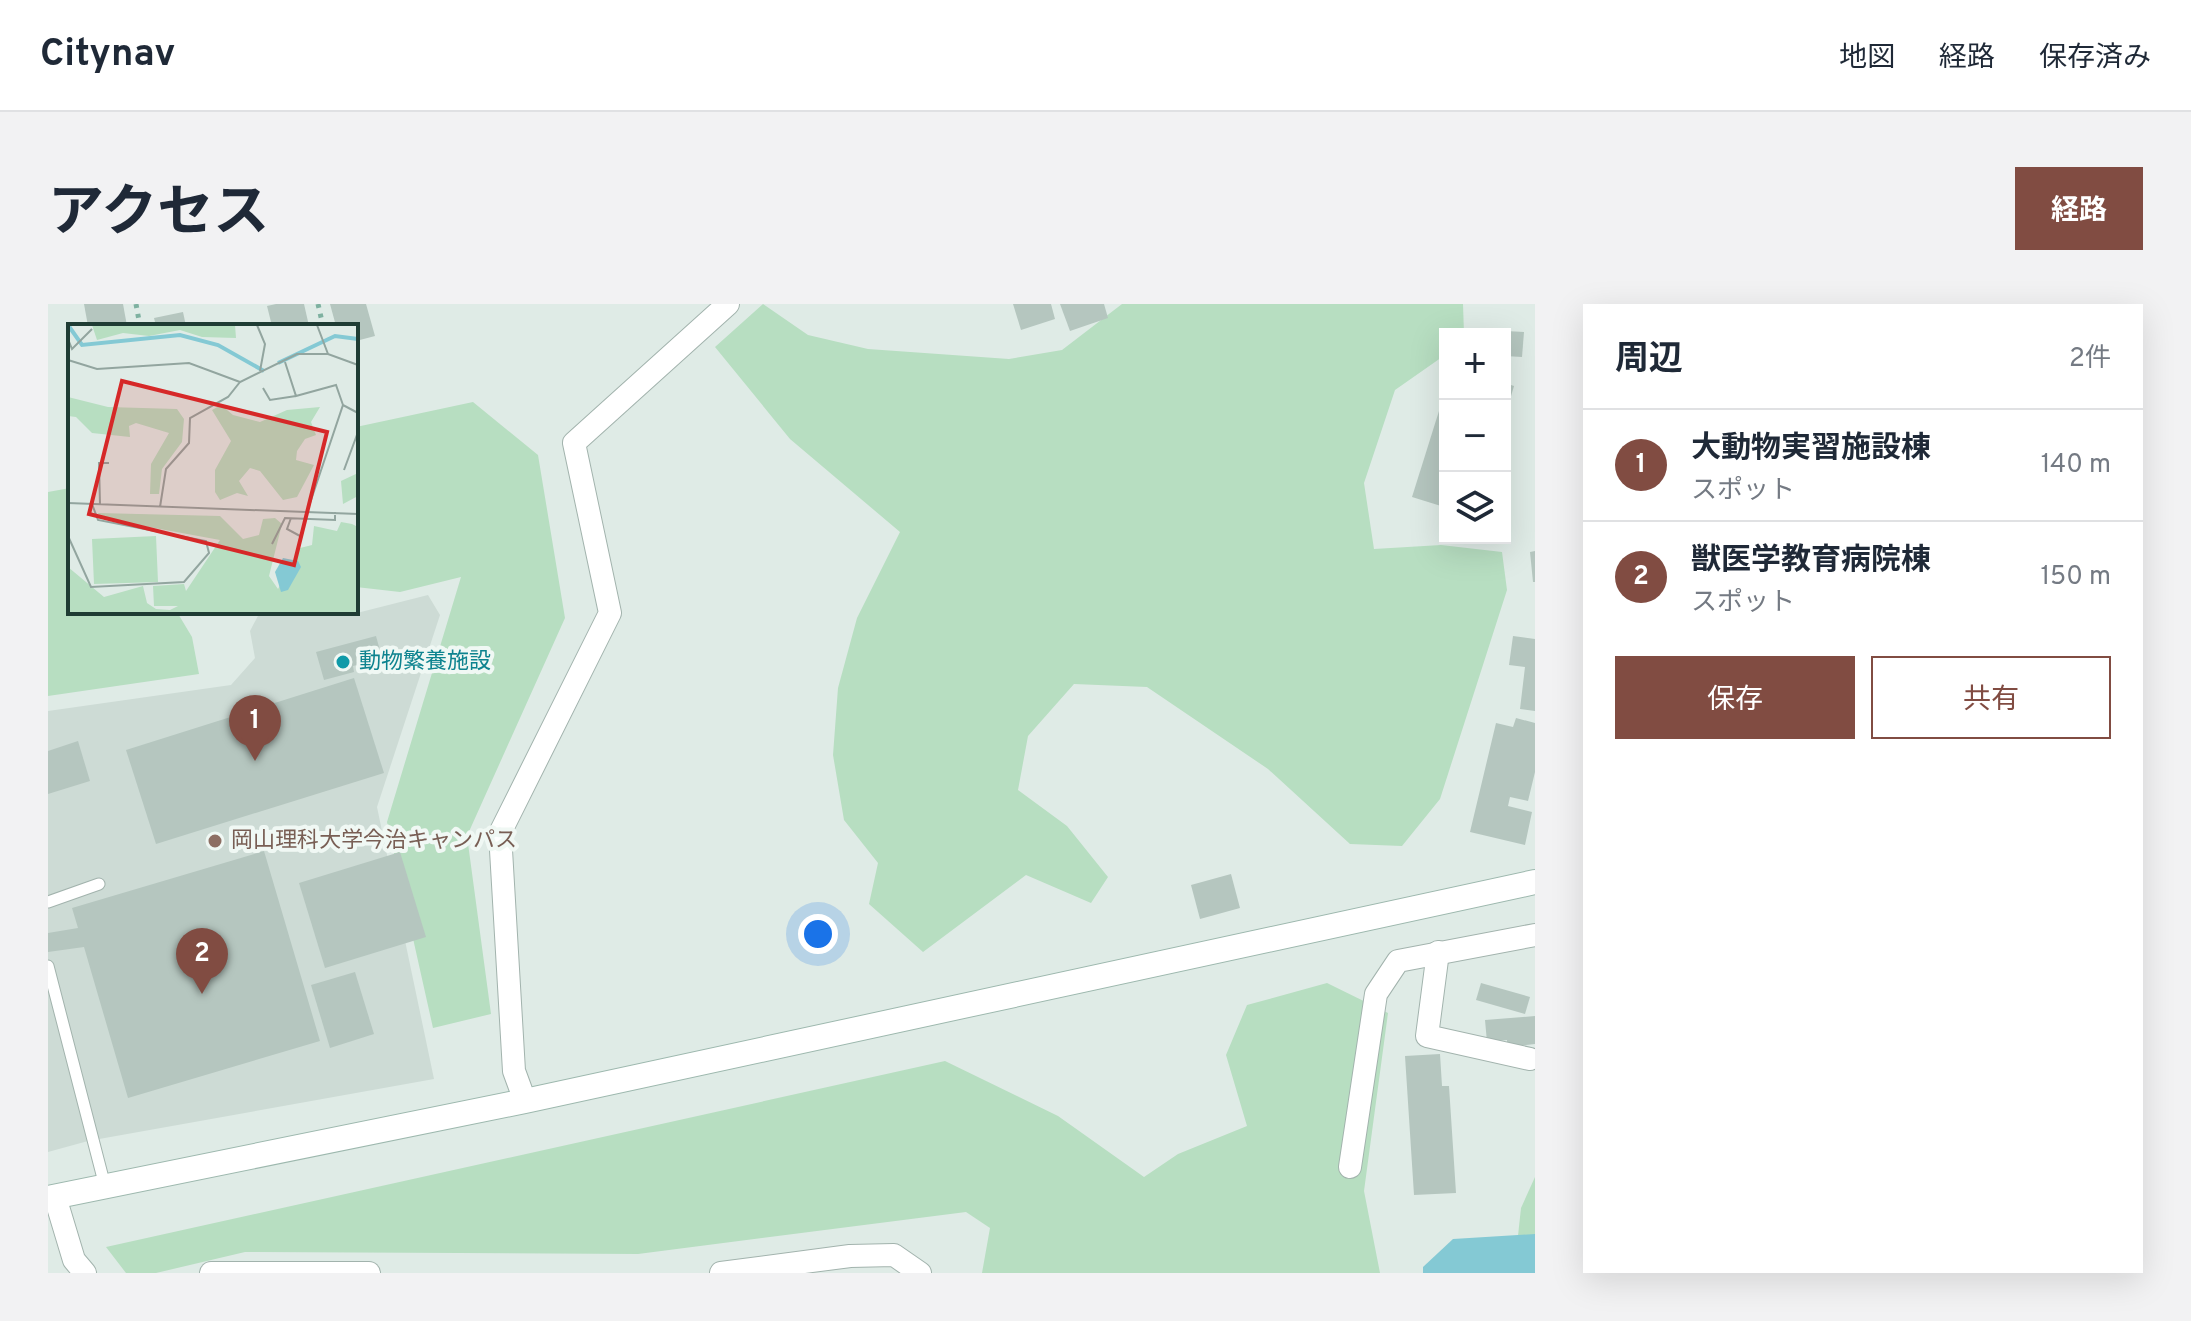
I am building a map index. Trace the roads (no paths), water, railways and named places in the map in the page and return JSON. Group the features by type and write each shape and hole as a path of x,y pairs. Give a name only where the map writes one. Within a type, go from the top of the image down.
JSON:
{"street":[{"path":"525,1101 514,1071 500,833 610,613 574,443 728,304"},
{"path":"85,1273 74,1260 52,1198 525,1101 1535,882"},
{"path":"1350,1167 1376,994 1398,961 1535,935"},
{"path":"1438,952 1427,1036 1530,1059"},
{"path":"721,1273 850,1256 894,1255 920,1273"},
{"path":"211,1273 369,1273"}],"lane":[{"path":"48,902 99,884"},
{"path":"48,966 105,1187"}],"water":[{"path":"1535,1234 1535,1273 1423,1273 1423,1267 1453,1239"}],"place":[{"name":"動物繁養施設","path":"343,662"},
{"name":"大動物実習施設棟","path":"255,761"},
{"name":"岡山理科大学今治キャンパス","path":"215,841"},
{"name":"獣医学教育病院棟","path":"202,994"}]}
